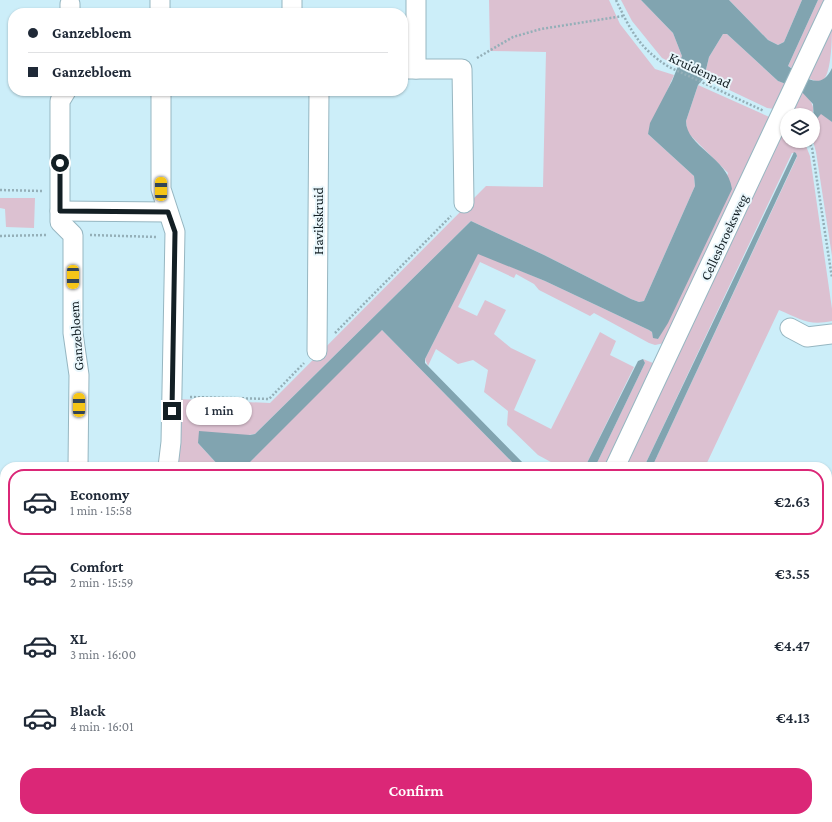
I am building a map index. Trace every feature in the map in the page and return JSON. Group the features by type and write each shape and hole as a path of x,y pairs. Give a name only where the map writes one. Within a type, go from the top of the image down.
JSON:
{"street":[{"path":"416,0 409,69 462,69 464,203"},
{"name":"Cellesbroeksweg","path":"784,108 832,6"},
{"path":"63,96 60,101 60,222 73,235"},
{"path":"162,96 161,189 175,237 171,442 169,462"},
{"name":"Havikskruid","path":"316,351 319,96"},
{"name":"Cellesbroeksweg","path":"617,462 780,118"},
{"path":"60,211 168,212"},
{"name":"Ganzebloem","path":"73,235 73,333 79,375 78,462"},
{"path":"790,328 807,337 832,334"}],"path":[{"name":"Kruidenpad","path":"616,0 623,16 639,44 656,59 669,67 780,118"},
{"path":"462,69 488,50 513,37 541,29 623,16"},
{"path":"812,148 832,278"},
{"path":"0,190 60,191"},
{"path":"0,236 73,235 175,237"}],"shaded area":[{"path":"489,0 609,0 620,24 655,69 674,75 648,134 694,176 695,186 644,301 639,302 631,299 544,255 471,221 255,434 198,443 215,462 179,462 178,399 270,403 486,186 543,187 546,52 490,51"},
{"path":"621,0 641,0 673,33 682,56 678,66 662,58 632,21"},
{"path":"729,0 802,0 784,42 778,45 768,40"},
{"path":"818,0 828,0 795,70 788,66"},
{"path":"832,21 831,53 826,76 823,80 819,81 805,77"},
{"path":"723,34 727,34 778,81 789,85 774,109 767,108 704,78 709,57"},
{"path":"698,85 774,119 665,343 655,345 649,343 594,313 590,316 539,290 534,284 516,274 514,278 480,262 458,307 477,316 485,300 506,310 494,334 511,348 536,360 514,410 551,429 600,332 616,341 610,355 634,367 587,462 551,462 538,455 507,425 508,411 484,392 488,370 473,360 458,364 436,349 428,366 425,359 478,253 545,281 649,330 652,332 653,337 658,339 679,299 728,173 687,132 686,121"},
{"path":"799,89 808,97 813,107 813,108 790,108"},
{"path":"821,113 832,122 832,256 815,148 820,148"},
{"path":"780,133 780,148 807,148 810,156 832,309 832,321 817,323 805,321 779,310 707,462 654,462 797,157 796,153 792,153 646,462 625,462"},
{"path":"0,198 35,198 34,228 6,227 5,209 0,208"},
{"path":"382,330 512,462 250,462 379,331"},
{"path":"643,359 653,363 655,368 609,462 597,462 645,363"}],"water":[{"path":"641,0 729,0 768,40 778,45 784,42 802,0 818,0 788,66 806,78 817,81 828,75 832,68 832,122 821,114 820,115 820,108 813,108 813,104 799,89 778,81 727,34 723,34 709,57 704,78 698,85 686,121 688,130 693,138 716,160 723,169 729,178 732,189 668,323 658,339 653,338 652,332 649,330 545,281 478,254 425,359 425,363 522,462 512,462 382,330 250,462 215,462 198,443 199,431 250,435 255,434 471,221 544,255 631,299 639,302 644,301 695,186 694,176 648,134 650,123 672,81 682,56 673,33"},
{"path":"794,152 797,156 654,462 646,462"},
{"path":"643,359 645,363 597,462 588,462 638,361"}],"route":[{"path":"60,163 60,211 168,212 175,232 172,411"}]}
